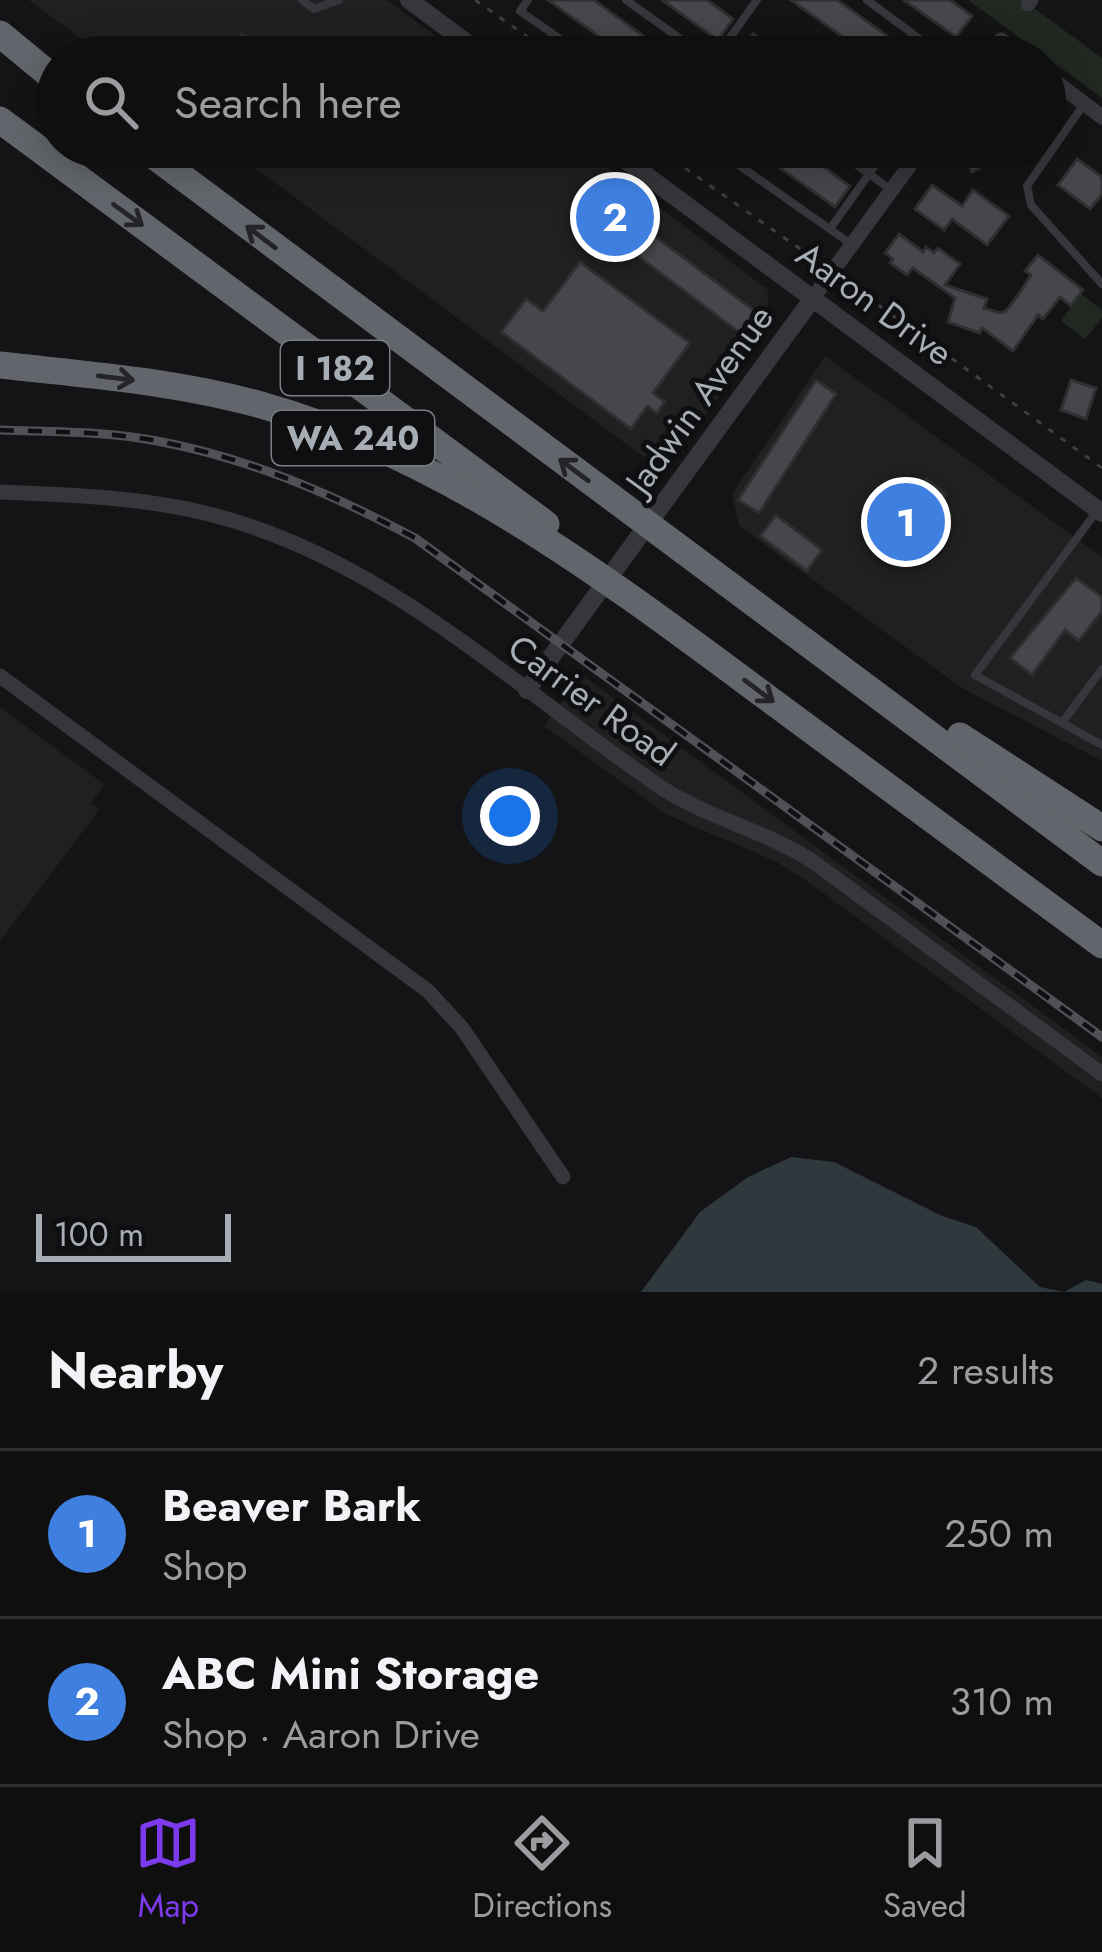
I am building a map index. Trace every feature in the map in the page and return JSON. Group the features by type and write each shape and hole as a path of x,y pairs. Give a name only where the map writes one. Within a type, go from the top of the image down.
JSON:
{"highway":[{"path":"0,38 36,66"},
{"name":"I 182","path":"0,120 36,147"},
{"name":"I 182","path":"65,168 552,529 664,622 1102,946"},
{"name":"I 182","path":"170,168 1102,863"},
{"name":"WA 240","path":"0,365 211,392 308,421 437,477 664,622"},
{"path":"668,540 740,582 1019,776 1102,828"},
{"path":"1019,776 1102,816"}],"street":[{"path":"409,0 458,36"},
{"path":"1066,90 1102,117"},
{"name":"Aaron Drive","path":"637,168 1100,511"},
{"name":"Jadwin Avenue","path":"527,690 907,168"},
{"name":"Carrier Road","path":"0,492 102,496 168,505 276,535 334,560 403,599 669,793 780,842 815,863 1102,1074"},
{"path":"0,676 428,991 463,1028 563,1177"}],"lane":[{"path":"302,0 314,9 339,0"},
{"path":"528,0 520,11 556,36"},
{"path":"626,0 677,36"},
{"path":"731,36 757,0"},
{"path":"866,0 915,36"},
{"path":"1066,130 1084,104"},
{"path":"743,168 852,244"},
{"path":"861,168 891,190"},
{"path":"830,229 873,168"},
{"path":"1040,168 1027,186 1031,205 1102,284"},
{"path":"1100,511 975,675 1102,745"},
{"path":"1062,723 1102,669"}],"path":[{"path":"476,0 527,36"},
{"path":"685,168 806,254 812,266"},
{"path":"852,294 866,296 1102,468"}],"shaded area":[{"path":"29,0 387,0 436,36 78,36"},
{"path":"968,0 1023,0 1102,58 1102,98 1066,72 1066,36 1017,36"},
{"path":"255,168 608,168 768,290 767,330 664,472"},
{"path":"1081,294 1102,310 1102,318 1085,339 1061,321"},
{"path":"825,356 1102,557 1102,761 962,688 739,526 732,494"},
{"path":"581,674 1102,1057 1102,1098 804,879 775,861 667,815 544,726"},
{"path":"0,707 104,784 91,804 99,810 0,941"},
{"path":"791,1157 834,1162 942,1216 976,1227 1040,1287 1064,1292 641,1292 700,1212 748,1177"},
{"path":"1086,1280 1102,1284 1102,1292 1064,1292"}],"building":[{"path":"548,0 594,0 643,36 599,36"},
{"path":"662,0 707,0 733,19 721,36 712,36"},
{"path":"791,0 837,0 888,36 842,36"},
{"path":"904,0 950,0 972,16 955,36"},
{"path":"1077,159 1102,177 1102,194 1090,209 1058,185"},
{"path":"780,168 825,168 850,186 835,207"},
{"path":"932,185 962,206 973,190 1009,216 987,245 952,219 944,230 915,209"},
{"path":"613,205 756,312 740,333 598,226"},
{"path":"899,234 923,252 926,247 934,253 938,248 960,264 945,285 987,299 984,308 1000,313 1019,294 1031,275 1025,271 1038,255 1083,290 1071,306 1060,297 1043,319 1038,315 1013,351 982,328 980,333 948,322 955,298 913,268 907,275 890,263 893,259 885,253"},
{"path":"580,262 690,343 653,393 665,402 657,413 647,406 631,429 501,332 526,299 543,311"},
{"path":"816,380 836,394 759,513 738,500"},
{"path":"1071,380 1096,388 1086,419 1061,410"},
{"path":"926,479 946,494 935,509 947,517 914,562 866,527 899,482 915,494"},
{"path":"776,515 822,550 807,571 760,536"},
{"path":"1076,578 1102,597 1102,611 1079,641 1065,630 1032,675 1010,658"}],"railway":[{"path":"0,430 118,435 191,448 289,479 415,538 1102,1037"}],"place":[{"name":"ABC Mini Storage","path":"615,217"},
{"name":"Beaver Bark","path":"906,522"}]}
